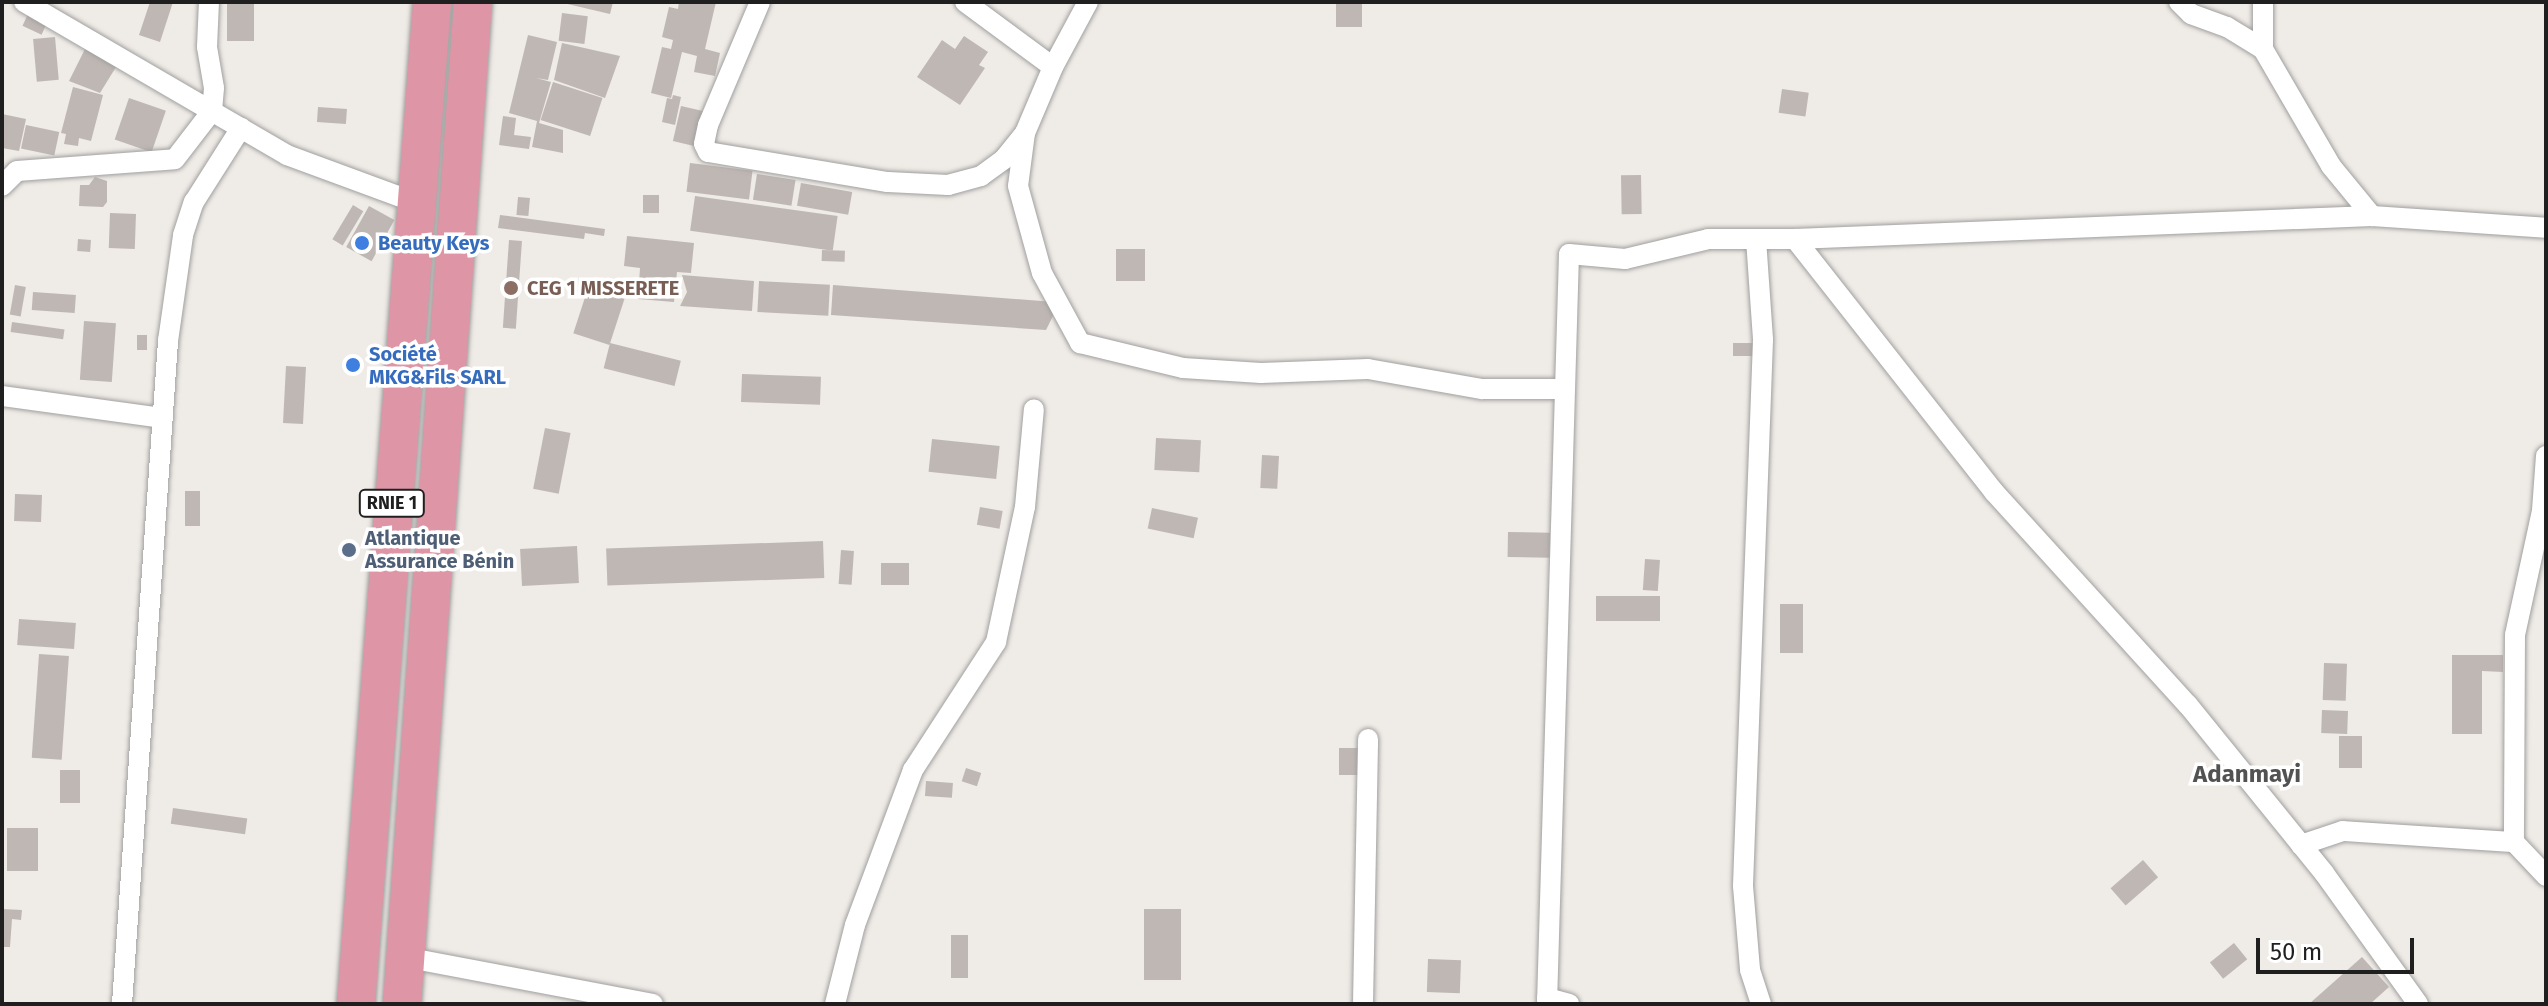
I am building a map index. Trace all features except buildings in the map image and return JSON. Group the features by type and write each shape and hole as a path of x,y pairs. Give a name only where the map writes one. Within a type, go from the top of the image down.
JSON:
{"highway":[{"name":"RNIE 1","path":"356,1004 432,2"},
{"name":"RNIE 1","path":"402,1004 473,2"}],"street":[{"path":"24,2 287,155 417,203"},
{"path":"2,186 17,171 175,159 212,111 214,88 207,47 209,2"},
{"path":"417,1004 488,2"},
{"path":"760,2 708,125 704,144 708,152 888,182 948,185 981,176 1004,159 1025,133"},
{"path":"965,2 1053,67"},
{"path":"1088,2 1053,67 1025,133 1018,186 1042,273 1080,343 1183,368 1261,373 1368,369 1482,389 1564,389"},
{"path":"2179,2 2191,14 2227,27 2263,49 2331,166 2372,216"},
{"path":"2263,2 2263,49"},
{"path":"122,1004 168,341 183,235 194,202 241,128"},
{"path":"1569,1004 1547,1001 1569,254 1625,259 1708,239 1795,239 2372,216 2546,228"},
{"path":"1756,239 1763,340 1743,886 1750,970 1761,1004"},
{"path":"1795,239 1994,492 2188,705 2301,845 2418,1004"},
{"path":"2,396 162,418"},
{"path":"835,1004 855,925 913,770 996,642 1025,507 1034,409"},
{"path":"2514,842 2515,635 2542,511 2546,456"},
{"path":"1363,1004 1368,739"},
{"path":"2301,845 2343,831 2514,842 2546,876"},
{"path":"420,960 653,1004"}],"place":[{"name":"Beauty Keys","path":"362,243"},
{"name":"CEG 1 MISSERETE","path":"511,288"},
{"name":"Société MKG&Fils SARL","path":"353,365"},
{"name":"Atlantique Assurance Bénin","path":"349,550"}],"district":[{"name":"Adanmayi","path":"2247,775"}]}
